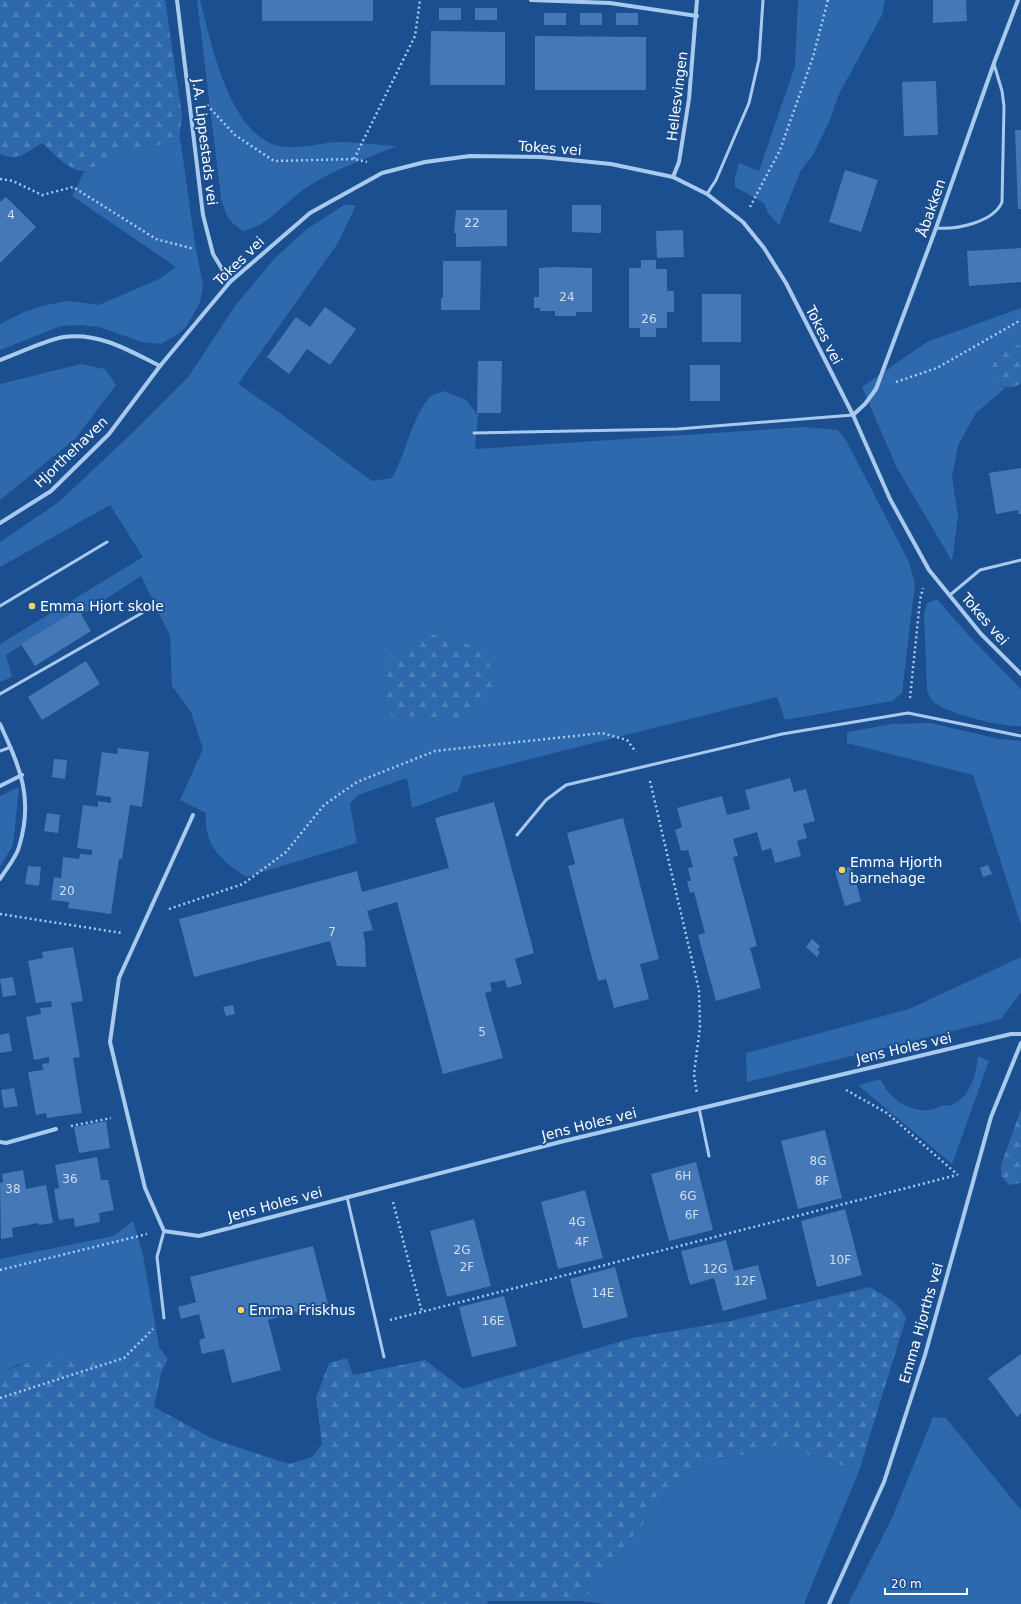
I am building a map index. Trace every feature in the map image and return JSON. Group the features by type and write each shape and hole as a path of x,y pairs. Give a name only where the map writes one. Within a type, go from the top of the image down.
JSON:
{"street":[{"name":"J.A. Lippestads vei","path":"177,0 203,215 213,254 230,282"},
{"path":"531,0 610,3 697,16"},
{"name":"Hellesvingen","path":"673,177 679,162 689,99 698,0"},
{"name":"Åbakken","path":"853,415 865,404 876,389 1018,0"},
{"name":"Tokes vei","path":"160,366 230,282 310,213 382,173 425,162 470,156 541,157 611,164 673,177 707,194 743,222 764,248 786,283 853,415 890,499 930,570 981,634 1021,674"},
{"path":"0,360 63,337 89,336 110,342 160,366"},
{"name":"Hjorthehaven","path":"0,523 51,490 109,434 160,366"},
{"path":"0,724 22,775 27,806 19,849 0,879"},
{"path":"0,786 22,775"},
{"path":"164,1230 145,1188 110,1042 118,978 193,815"},
{"name":"Jens Holes vei","path":"164,1230 199,1236 388,1186 699,1108 1011,1034 1021,1034"},
{"name":"Emma Hjorths vei","path":"829,1604 884,1482 925,1355 991,1117 1021,1043"},
{"path":"0,1142 6,1143 56,1129"}],"lane":[{"path":"707,194 716,180 749,103 759,59 763,0"},
{"path":"936,228 948,229 985,219 996,212 1002,202 1004,106 1002,90 994,63"},
{"path":"474,433 678,429 853,415"},
{"path":"0,606 107,542"},
{"name":"Tokes vei","path":"950,595 980,570 1021,560"},
{"path":"0,694 142,612"},
{"path":"517,835 546,800 566,785 782,734 908,713 1021,736"},
{"path":"0,751 11,747"},
{"path":"699,1108 709,1156"},
{"path":"347,1197 384,1358"},
{"path":"164,1230 157,1257 164,1318"}],"path":[{"path":"354,159 415,36 420,0"},
{"path":"743,222 780,150 811,64 828,0"},
{"path":"204,102 235,135 274,161 354,159 373,164"},
{"path":"0,179 13,181 42,195 74,186 156,239 213,254"},
{"path":"876,389 937,368 1021,320"},
{"path":"908,713 920,600 930,570"},
{"path":"146,917 243,884 286,852 324,806 357,782 435,751 602,733 626,740 646,765 699,990 700,1027 694,1074 699,1108"},
{"path":"0,914 137,935"},
{"path":"824,1078 887,1113 971,1186"},
{"path":"56,1129 127,1115"},
{"path":"376,1323 958,1175"},
{"path":"388,1186 422,1312"},
{"path":"0,1270 164,1230"},
{"path":"0,1398 124,1358 164,1318"}],"green space":[{"path":"0,0 165,0 182,115 179,143 144,147 118,153 109,156 87,171 72,168 42,143 22,155 12,157 0,154"},
{"path":"197,0 200,0 210,39 225,85 235,106 247,124 262,138 279,146 286,147 301,147 337,142 397,146 348,165 314,183 303,190 268,220 243,231 238,228 228,217 221,198"},
{"path":"798,0 885,0 882,15 839,94 829,122 814,153 800,172 779,225 768,213 764,203 735,187 735,177 739,163 759,171 795,66"},
{"path":"180,137 195,244 203,285 200,303 186,327 178,334 161,344 142,342 99,327 80,325 61,326 0,350 0,324 24,312 46,305 68,301 99,305 159,279 176,267 72,196 84,172 93,168 104,158 127,149 179,143"},
{"path":"344,205 356,205 338,243 238,384 372,481 392,478 397,469 414,424 424,404 431,396 444,391 466,400 478,415 475,449 804,427 838,430 847,442 908,560 915,583 902,693 892,701 785,720 777,697 463,776 458,791 412,808 407,778 358,795 350,804 357,843 246,877 229,865 211,844 206,825 206,813 180,800 203,749 191,712 172,686 170,636 141,576 81,615 77,609 6,655 12,677 0,682 0,644 143,557 110,505 0,567 0,542 59,502 130,435 189,376 235,306 275,258 307,229","holes":["424,633 442,722 422,716 392,717 393,652 405,647"]},
{"path":"1021,308 1021,344 1008,349 999,355 995,360 989,378 1005,388 976,413 958,445 952,477 958,516 952,561 896,466 862,387 927,342"},
{"path":"1021,344 1021,383 1017,386 1004,387 988,379 995,360 1003,352"},
{"path":"81,364 105,369 116,385 75,439 0,500 0,384"},
{"path":"937,599 971,638 1021,689 1021,726 991,723 966,716 944,709 931,699 927,691 924,613 927,603"},
{"path":"424,633 460,639 484,655 498,680 485,704 469,714 442,722 422,716 392,717 385,698 383,684 383,677 388,662 393,652 405,647"},
{"path":"930,723 999,739 1021,741 1021,925 973,775 847,743 847,732 893,724"},
{"path":"19,787 13,845 0,867 0,796"},
{"path":"1021,957 1021,992 1001,1019 747,1082 746,1053 909,1009"},
{"path":"978,1056 989,1061 952,1164 858,1085 880,1079 887,1091 904,1105 910,1108 922,1110 936,1109 940,1106 952,1105 968,1091 976,1070"},
{"path":"1021,1109 1021,1183 1009,1185 1001,1176 1001,1165"},
{"path":"133,1221 143,1255 159,1347 143,1350 122,1372 84,1358 17,1365 0,1374 0,1259 113,1236"},
{"path":"870,1287 896,1304 906,1318 859,1471 779,1445 742,1455 723,1458 684,1472 582,1601 488,1601 487,1604 0,1604 0,1374 20,1365 51,1357 73,1357 93,1360 122,1372 143,1350 159,1347 168,1359 161,1373 154,1407 213,1439 289,1464 312,1457 322,1444 316,1398 329,1363 347,1358 353,1375 425,1360 463,1389 632,1338 726,1322"},
{"path":"933,1417 946,1418 1021,1510 1021,1604 848,1604 892,1518"},
{"path":"779,1445 859,1471 804,1604 605,1604 582,1601 684,1472 723,1458 742,1455"}],"building":[{"path":"262,0 373,0 373,21 262,21"},
{"path":"933,0 966,0 967,21 933,23"},
{"path":"439,8 461,8 461,20 439,20"},
{"path":"475,8 497,8 497,20 475,20"},
{"path":"544,13 566,13 566,25 544,25"},
{"path":"580,13 602,13 602,25 580,25"},
{"path":"616,13 638,13 638,25 616,25"},
{"path":"431,31 505,32 505,85 430,85"},
{"path":"535,36 646,37 646,90 535,90"},
{"path":"936,81 938,135 904,136 902,82"},
{"path":"1015,130 1021,130 1021,209 1018,209"},
{"path":"845,170 878,180 861,232 829,222"},
{"path":"6,197 36,227 0,263 0,202"},
{"path":"572,205 601,205 601,233 572,232"},
{"path":"456,210 507,210 507,246 456,247 456,233 454,233"},
{"path":"683,230 684,257 657,258 656,231"},
{"path":"1021,248 1021,282 969,286 967,251"},
{"path":"641,260 656,260 656,269 667,269 667,291 674,291 674,312 667,312 667,328 656,328 656,337 640,337 640,328 629,328 629,268 641,268"},
{"path":"443,261 481,261 480,310 441,310 441,298 443,298"},
{"path":"539,268 592,268 592,312 576,312 576,316 555,316 555,311 540,311 540,308 534,308 534,297 539,297"},
{"path":"702,294 741,294 741,342 702,342"},
{"path":"325,307 356,329 330,365 307,349 289,374 267,357 296,317 310,327"},
{"path":"478,361 502,361 501,413 477,413"},
{"path":"690,365 720,365 720,401 690,401"},
{"path":"1021,468 1021,514 1018,514 1018,510 996,514 989,473"},
{"path":"78,609 91,631 35,666 21,644"},
{"path":"86,661 100,684 42,720 28,697"},
{"path":"118,748 149,752 142,807 130,805 122,859 119,859 111,914 68,908 69,902 51,900 54,877 61,878 63,857 79,859 80,854 92,855 92,850 77,848 83,805 98,807 98,801 111,803 111,797 96,795 102,752 117,754"},
{"path":"54,759 67,760 65,779 52,777"},
{"path":"790,778 794,792 806,789 815,821 803,824 807,838 797,841 801,856 775,863 771,848 762,851 757,832 733,839 738,856 733,857 757,946 750,948 761,988 716,1001 698,935 705,933 694,892 690,893 687,881 691,881 688,868 693,867 688,850 681,851 675,830 682,827 677,808 722,796 727,815 750,809 745,790"},
{"path":"494,802 534,953 515,959 522,984 507,988 505,980 490,983 492,991 485,993 503,1058 443,1074 397,902 367,911 373,930 363,932 366,967 337,966 330,941 194,977 179,919 357,871 362,892 449,868 435,818"},
{"path":"47,813 60,815 58,833 44,831"},
{"path":"623,818 659,959 640,964 649,999 614,1008 606,979 598,981 568,866 575,864 567,833"},
{"path":"988,865 992,874 983,877 980,868"},
{"path":"28,866 41,867 39,886 25,884"},
{"path":"852,866 861,901 845,906 835,871"},
{"path":"812,939 820,946 817,950 820,952 817,957 806,947"},
{"path":"73,947 83,1001 71,1003 80,1057 73,1058 82,1113 47,1118 46,1113 36,1115 28,1072 43,1070 42,1064 49,1063 49,1057 34,1060 26,1017 41,1014 40,1008 52,1007 51,1001 36,1003 28,961 43,958 42,952"},
{"path":"13,977 16,995 3,997 0,979"},
{"path":"233,1005 235,1014 226,1016 223,1007"},
{"path":"9,1033 12,1051 0,1053 0,1035"},
{"path":"14,1088 18,1106 4,1108 1,1090"},
{"path":"106,1121 110,1148 79,1153 74,1127"},
{"path":"825,1130 842,1198 798,1209 781,1141"},
{"path":"97,1157 101,1180 108,1180 114,1210 99,1213 100,1222 75,1227 74,1218 59,1220 54,1189 59,1188 55,1165"},
{"path":"696,1162 713,1230 669,1241 651,1174"},
{"path":"23,1170 26,1189 46,1185 53,1223 39,1225 38,1223 12,1228 13,1237 1,1239 0,1183 3,1182 2,1174"},
{"path":"585,1190 603,1258 558,1269 541,1202"},
{"path":"845,1209 862,1275 817,1287 801,1221"},
{"path":"474,1219 491,1286 447,1297 430,1231"},
{"path":"726,1240 734,1271 758,1265 767,1299 723,1311 714,1278 690,1285 681,1251"},
{"name":"Emma Friskhus","path":"313,1246 328,1304 268,1320 281,1370 232,1383 224,1349 202,1354 199,1340 205,1338 199,1314 181,1319 178,1307 196,1302 190,1277"},
{"path":"615,1267 628,1317 583,1329 570,1279"},
{"path":"504,1296 517,1346 472,1357 459,1307"},
{"path":"1021,1354 1021,1413 1017,1417 988,1378"}],"place":[{"name":"Emma Hjort skole","path":"32,606"},
{"name":"Emma Hjorth barnehage","path":"842,870"},
{"name":"Emma Friskhus","path":"241,1310"}]}
